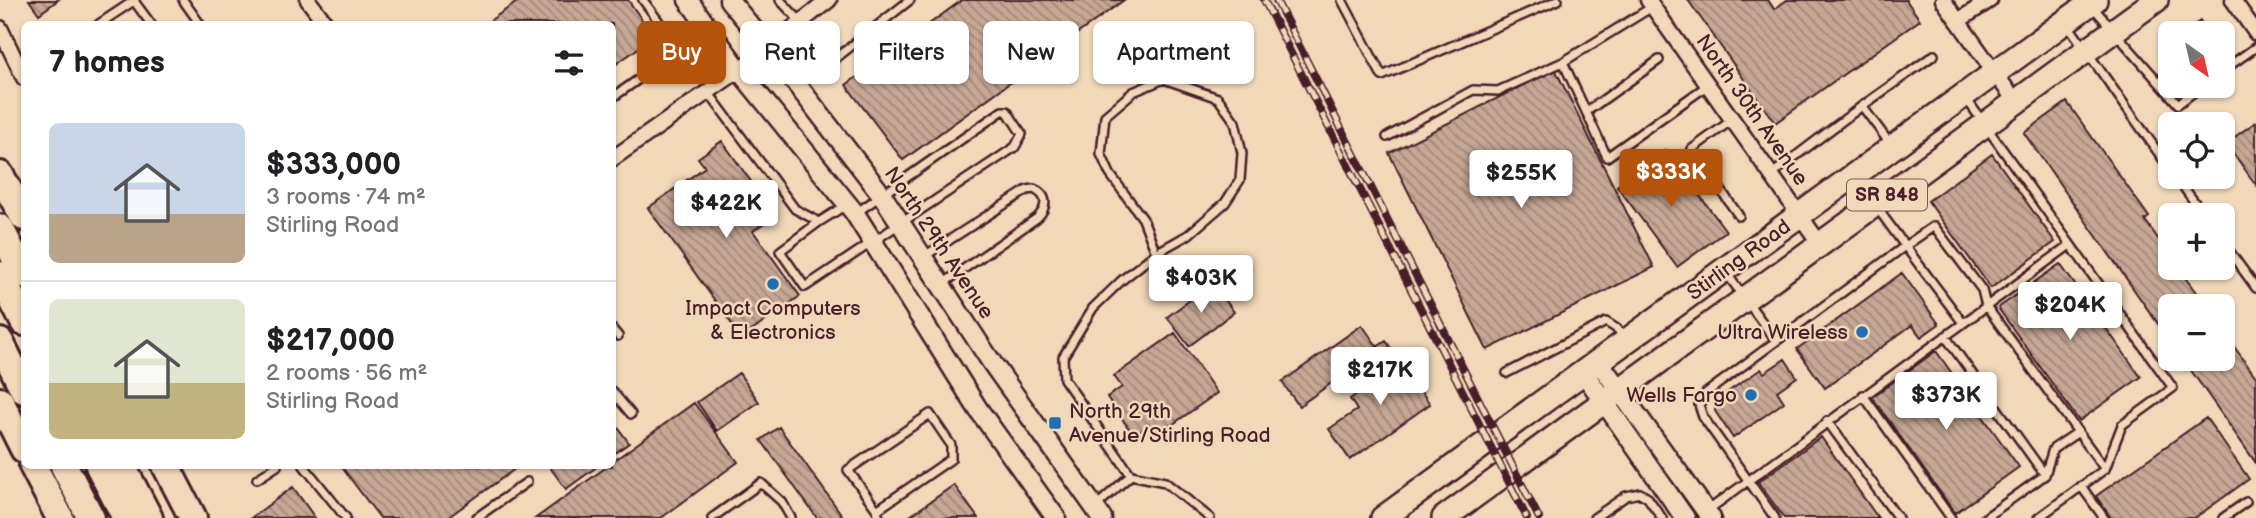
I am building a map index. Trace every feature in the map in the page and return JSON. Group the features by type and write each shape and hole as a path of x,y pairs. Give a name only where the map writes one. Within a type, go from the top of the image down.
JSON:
{"highway":[{"path":"0,175 21,212"},
{"path":"0,228 21,269"},
{"path":"0,275 21,316"},
{"path":"0,342 21,384"},
{"path":"0,401 21,443"},
{"path":"35,469 60,518"},
{"path":"66,469 91,518"},
{"path":"101,469 126,518"},
{"path":"124,469 149,518"},
{"path":"168,469 193,518"}],"main road":[{"name":"Stirling Road","path":"1444,518 2156,0"},
{"name":"Stirling Road","path":"1385,517 2092,2"}],"street":[{"path":"308,0 324,21"},
{"path":"688,0 739,70 874,241 978,409 1056,518"},
{"name":"North 29th Avenue","path":"729,0 746,21"},
{"path":"802,21 829,0"},
{"path":"1943,0 2015,102"},
{"path":"1958,21 1990,0"},
{"path":"2233,0 2256,33"},
{"name":"North 30th Avenue","path":"1651,3 1820,244"},
{"path":"0,28 21,71"},
{"path":"616,156 739,70"},
{"name":"North 29th Avenue","path":"796,84 882,195 992,363 1098,513"},
{"path":"1591,367 1685,518"},
{"path":"1611,396 1708,515"}],"lane":[{"path":"104,21 134,0 149,21"},
{"path":"183,0 198,21"},
{"path":"780,0 800,21"},
{"path":"840,55 910,0"},
{"path":"1342,0 1382,76 1558,0"},
{"path":"616,96 680,50 647,1"},
{"path":"2092,2 2158,81"},
{"path":"1387,137 1473,90 1497,91 1563,62 1651,3"},
{"path":"2065,22 2158,152"},
{"path":"2235,62 2256,47"},
{"path":"1772,174 1934,55"},
{"path":"1586,112 1659,60"},
{"path":"1563,62 1607,157 1709,85"},
{"path":"1156,253 1143,219 1110,174 1101,154 1105,116 1133,92 1164,79 1218,98 1235,122 1242,153 1240,180 1225,203 1188,235 1156,253 1093,308 1063,357 1064,379 1131,475 1165,482 1210,518"},
{"path":"708,92 795,209 819,222"},
{"path":"1965,96 2173,388 2122,425 2105,469 2038,518"},
{"path":"2173,98 2178,104 2186,98"},
{"path":"1862,106 1893,148"},
{"path":"1002,111 1007,111 1022,134 1015,147 805,286 780,251 819,222 882,195 1002,111"},
{"path":"1733,120 1692,149 1740,216"},
{"path":"1854,176 1963,323"},
{"path":"922,258 1027,190 1034,189 1044,198 1044,212 1037,218 941,285"},
{"path":"1775,518 1703,416 1699,405 1706,393 1934,226 1982,290 1986,306 2105,469"},
{"path":"1708,515 1748,480 2070,245"},
{"path":"2235,259 2256,288"},
{"path":"1724,271 1776,341"},
{"path":"1507,373 1605,322 1617,329 1627,341"},
{"path":"1945,336 2045,475"},
{"path":"1863,395 1951,518"},
{"path":"616,396 631,414"},
{"path":"930,414 951,445 951,459 878,514 848,470 930,414"},
{"path":"1828,421 1898,518"},
{"path":"1984,518 2045,475 2053,449 2078,432"},
{"path":"257,479 272,469"},
{"path":"306,469 346,518"},
{"path":"1098,513 1131,475"},
{"path":"476,518 527,482"},
{"path":"712,518 761,483 782,502 791,518"},
{"path":"2081,486 2104,518"},
{"path":"1594,518 1626,496 1640,493 1648,498 1662,518"},
{"path":"2223,518 2246,502"}],"building":[{"path":"29,0 58,0 39,14"},
{"path":"520,0 628,0 643,21 637,21 637,49 616,64 616,21 489,21"},
{"path":"962,0 1124,0 1079,33 1079,21 983,21 983,84 1008,84 903,160 846,85 854,79 854,84 969,84 969,21 933,21"},
{"path":"1688,0 1768,0 1774,9 1787,0 1906,0 1920,20 1775,123"},
{"path":"1555,69 1654,267 1487,350 1389,153"},
{"path":"2067,102 2149,217 2145,220 2158,239 2158,280 2187,280 2197,294 2158,294 2158,324 2024,133"},
{"path":"2256,122 2256,185 2235,156 2235,137"},
{"path":"722,141 775,215 753,231 800,296 742,338 648,208 705,167 698,158"},
{"path":"1666,150 1726,231 1677,267 1617,186"},
{"path":"1992,154 2055,242 1991,288 1928,201"},
{"path":"2060,264 2141,377 2079,421 1998,308"},
{"path":"1902,273 1939,324 1921,337 1912,325 1825,388 1797,349"},
{"path":"1213,283 1234,312 1189,346 1167,317"},
{"path":"1362,325 1379,349 1299,406 1282,382"},
{"path":"1175,333 1217,393 1156,436 1149,425 1134,436 1107,397 1122,387 1114,376"},
{"path":"1386,341 1430,404 1350,460 1329,429 1357,410 1350,399 1377,380 1375,377 1390,366 1377,347"},
{"path":"2235,348 2256,377 2256,463 2191,371 2235,371"},
{"path":"1936,351 2019,467 1955,513 1872,397"},
{"name":"Wells Fargo","path":"1785,359 1797,377 1777,391 1784,402 1733,438 1715,411 1716,400 1761,369 1764,373"},
{"path":"739,373 759,402 717,431 697,402"},
{"path":"694,403 738,462 661,518 536,518 604,469 616,469 616,459"},
{"path":"2206,418 2249,479 2195,518 2111,518 2096,496"},
{"path":"616,425 629,443 616,452"},
{"path":"779,427 844,518 817,518 761,440"},
{"path":"1821,437 1878,518 1784,518 1758,482"},
{"path":"343,469 515,469 447,518 380,518"},
{"path":"551,469 594,469 566,489"},
{"path":"954,485 978,518 907,518"},
{"path":"293,487 315,518 251,518"}],"railway":[{"path":"1264,0 1527,518"},
{"path":"1276,0 1539,518"}],"place":[{"name":"Impact Computers & Electronics","path":"773,284"},
{"name":"Ultra Wireless","path":"1862,332"},
{"name":"Wells Fargo","path":"1751,395"},
{"name":"North 29th Avenue/Stirling Road","path":"1055,423"}]}
